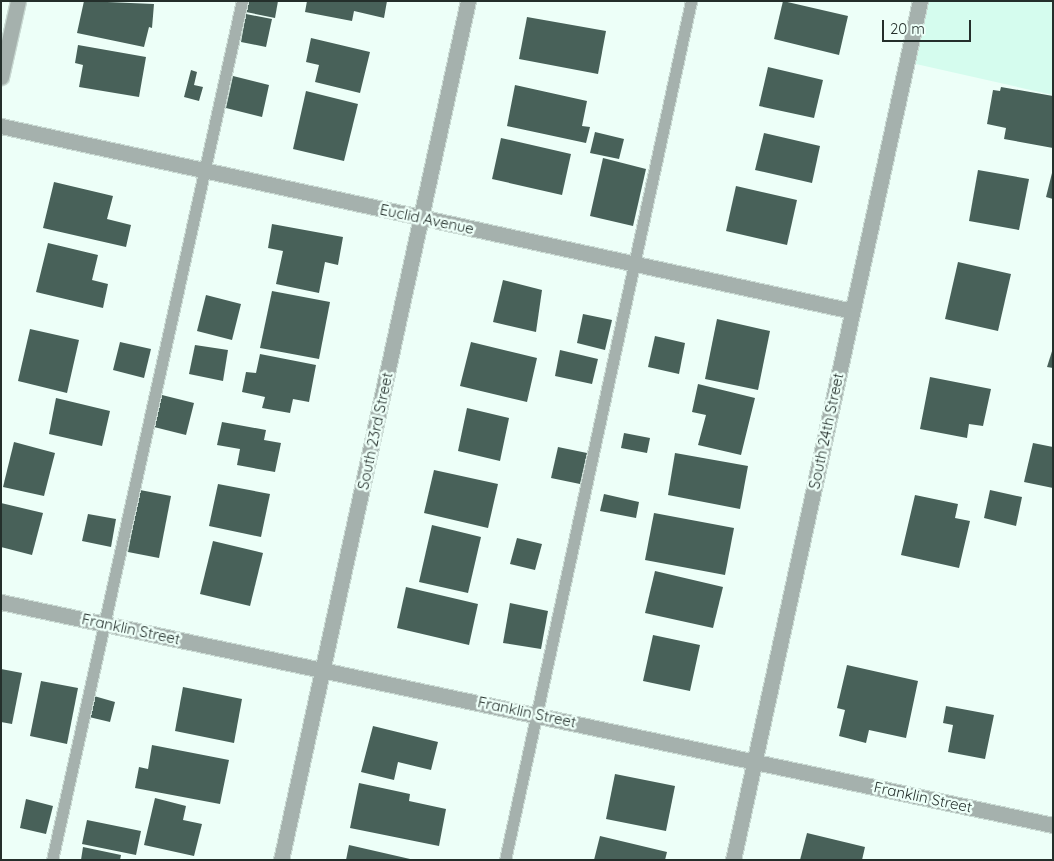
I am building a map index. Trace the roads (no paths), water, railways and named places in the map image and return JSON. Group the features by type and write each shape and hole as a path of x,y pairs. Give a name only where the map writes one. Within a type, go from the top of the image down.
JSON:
{"street":[{"path":"1,77 18,1"},
{"name":"South 23rd Street","path":"281,860 468,1"},
{"name":"South 24th Street","path":"733,860 920,1"},
{"name":"Euclid Avenue","path":"1,126 852,311"},
{"name":"Franklin Street","path":"1,602 537,714 1053,825"}],"lane":[{"path":"52,860 206,171 242,1"},
{"path":"505,860 691,1"}]}
